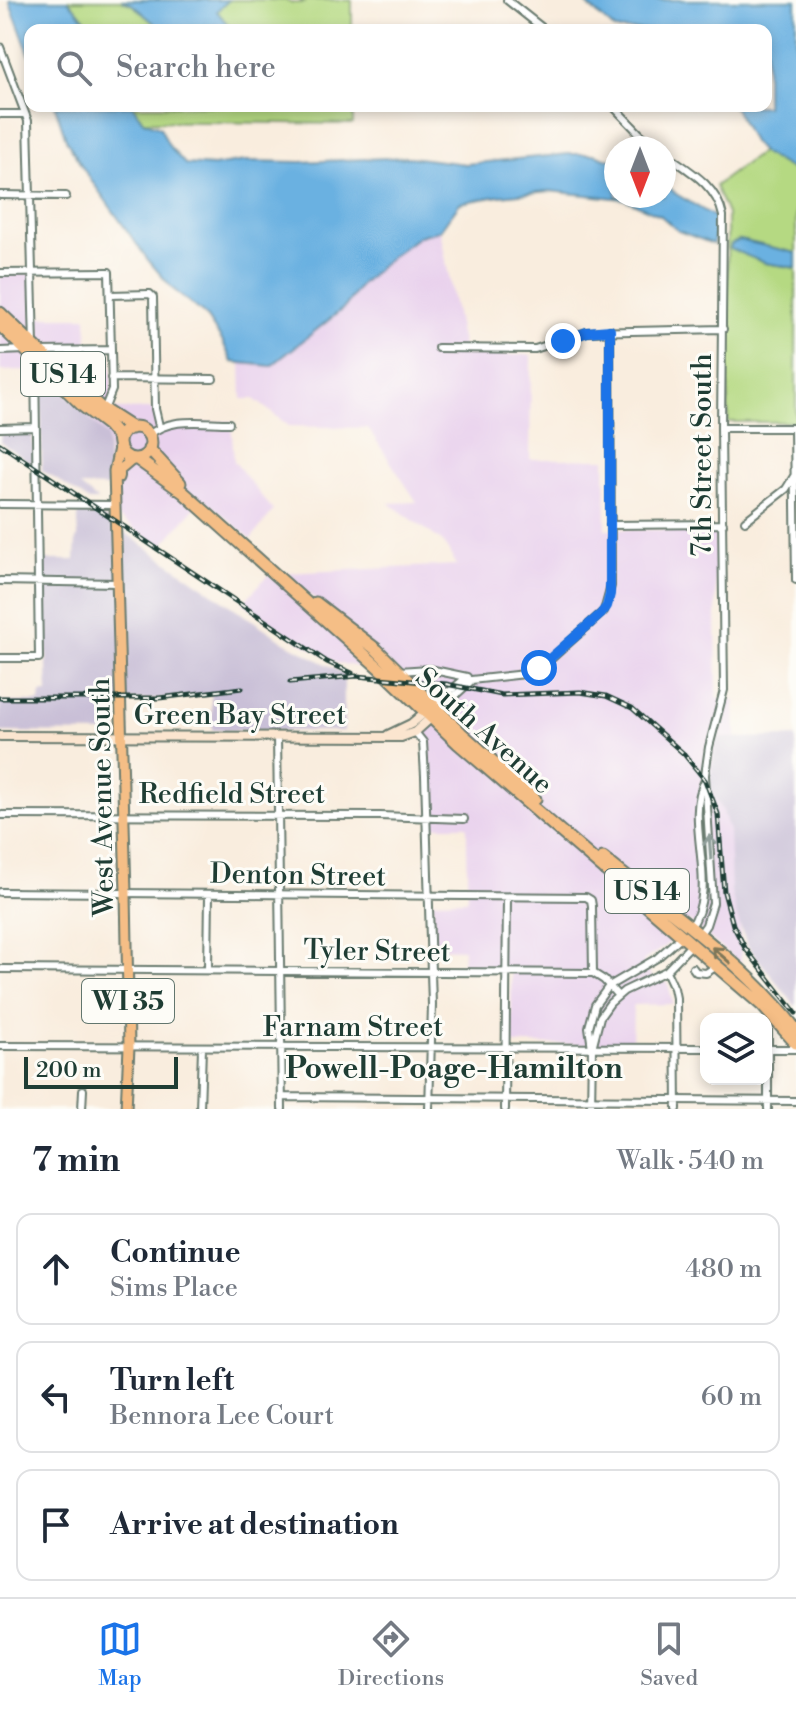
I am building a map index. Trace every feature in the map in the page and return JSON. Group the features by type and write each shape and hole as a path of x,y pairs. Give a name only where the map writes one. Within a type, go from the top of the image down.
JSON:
{"highway":[{"name":"South Avenue","path":"0,313 83,406 108,425 118,437 125,455 183,492 392,679 691,936 749,979 796,1030"},
{"name":"South Avenue","path":"0,325 104,410 132,428 143,430 176,479 399,671 432,711"},
{"name":"US 14","path":"119,446 122,435 132,428"},
{"path":"135,459 143,456 149,442"},
{"name":"South Avenue","path":"691,936 717,966 764,1008 796,1043"}],"main road":[{"name":"West Avenue South","path":"119,446 115,485 129,1047 126,1109"},
{"path":"115,485 120,470 135,459"}],"street":[{"path":"507,0 537,24"},
{"path":"0,47 24,111"},
{"path":"619,112 643,136"},
{"path":"0,114 25,114 28,121 39,582 39,658 0,658"},
{"name":"7th Street South","path":"591,1109 590,1015 609,986 646,966 706,925 713,903 705,780 709,747 724,690 721,428 723,216 720,204 708,185 676,162"},
{"path":"0,195 66,196"},
{"path":"0,273 109,272 111,396 104,410"},
{"path":"110,295 150,294 153,297 155,409 159,426 149,442"},
{"path":"438,348 535,349 587,332 723,329"},
{"path":"399,671 429,669 476,679 525,674 535,671 604,611 610,594 610,330"},
{"path":"0,351 111,350"},
{"path":"111,378 213,379"},
{"path":"159,426 177,422 229,423"},
{"path":"0,428 35,427"},
{"path":"721,428 795,428 796,580"},
{"path":"745,521 786,489 795,474"},
{"path":"0,504 116,505"},
{"path":"610,525 723,524"},
{"path":"0,581 118,583"},
{"path":"429,1109 432,1047 429,897 423,742 415,732 432,711 476,679"},
{"name":"Green Bay Street","path":"385,736 432,711"},
{"name":"Green Bay Street","path":"0,736 406,736 415,732"},
{"path":"277,736 282,1109"},
{"name":"7th Street South","path":"592,1048 600,1017 618,996 666,971 691,936 702,902 699,811 705,780"},
{"name":"Redfield Street","path":"0,815 464,819"},
{"name":"Denton Street","path":"0,892 586,897 592,903 593,973"},
{"path":"208,969 209,895"},
{"path":"505,1109 507,897"},
{"path":"693,968 696,972 706,973 717,966"},
{"name":"Tyler Street","path":"0,969 593,973"},
{"path":"666,971 676,998 677,1109"},
{"path":"593,973 618,996"},
{"name":"Farnam Street","path":"0,1046 700,1048"},
{"path":"200,1109 202,1048"},
{"path":"772,1049 796,1049"},
{"path":"768,1085 768,1105"},
{"path":"82,1109 83,1090"},
{"path":"282,1097 677,1100 768,1105 796,1101"}],"shaded area":[{"path":"440,230 464,355 531,355 530,459 605,459 606,529 715,531 717,698 735,701 741,964 689,921 664,947 643,961 654,980 662,979 668,983 673,1004 633,1005 632,1045 512,1044 511,968 462,968 463,949 434,948 433,901 467,900 467,826 430,826 428,745 423,733 446,713 285,573 457,565 443,542 389,503 417,502 368,428 289,426 254,399 242,399 241,363 271,366 345,307 361,284 391,257 419,236"},
{"path":"0,273 32,273 33,317 87,317 88,350 111,350 112,409 155,409 160,426 231,421 234,461 273,511 251,539 203,498 161,547 116,516 107,436 30,358 30,370 0,371"},
{"path":"41,370 107,436 109,487 80,486 98,501 89,501 42,470"},
{"path":"1,431 32,431 34,465 0,442"},
{"path":"78,510 92,510 285,642 344,674 344,731 212,730 211,694 112,701 111,733 0,732 0,702 40,702 41,693 48,693 43,560 75,560"},
{"path":"269,574 371,669 337,663 243,603"},
{"path":"796,737 796,1007 747,945 731,891 729,831 723,811 710,789 710,779 717,738"}],"green space":[{"path":"68,0 122,0 133,5 155,24 89,24"},
{"path":"229,0 304,3 300,0 352,0 352,24 227,24 216,11"},
{"path":"137,112 353,112 353,124 143,121"},
{"path":"761,152 796,172 796,253 740,240 765,263 796,268 796,422 728,422 727,214 715,186"}],"water":[{"path":"9,0 68,0 89,24 24,24 24,40"},
{"path":"122,0 229,0 217,11 227,24 155,24 133,5"},
{"path":"582,0 796,0 796,172 761,152 752,142 737,112 772,112 772,24 608,24"},
{"path":"57,112 137,112 143,121 160,127 169,146 185,164 213,166 245,161 409,157 466,164 595,154 604,157 604,197 549,191 460,203 440,230 419,236 391,257 361,284 345,307 271,366 232,362 205,315 173,289 148,260 84,170 66,139"},
{"path":"676,194 715,217 713,244 678,231 660,215 644,208 676,208"},
{"path":"740,240 796,253 796,268 765,263 730,249 731,244"}],"railway":[{"path":"0,444 327,662 352,673"},
{"path":"290,682 357,676 446,684 502,695 580,692 606,696 632,708 684,754 705,780 718,814 724,892 733,925 745,948 796,1013"},
{"path":"0,698 159,698 242,688"}],"district":[{"name":"Powell-Poage-Hamilton","path":"454,1068"}],"route":[{"path":"539,668 601,614 610,594 610,330 587,332 563,341"}]}
